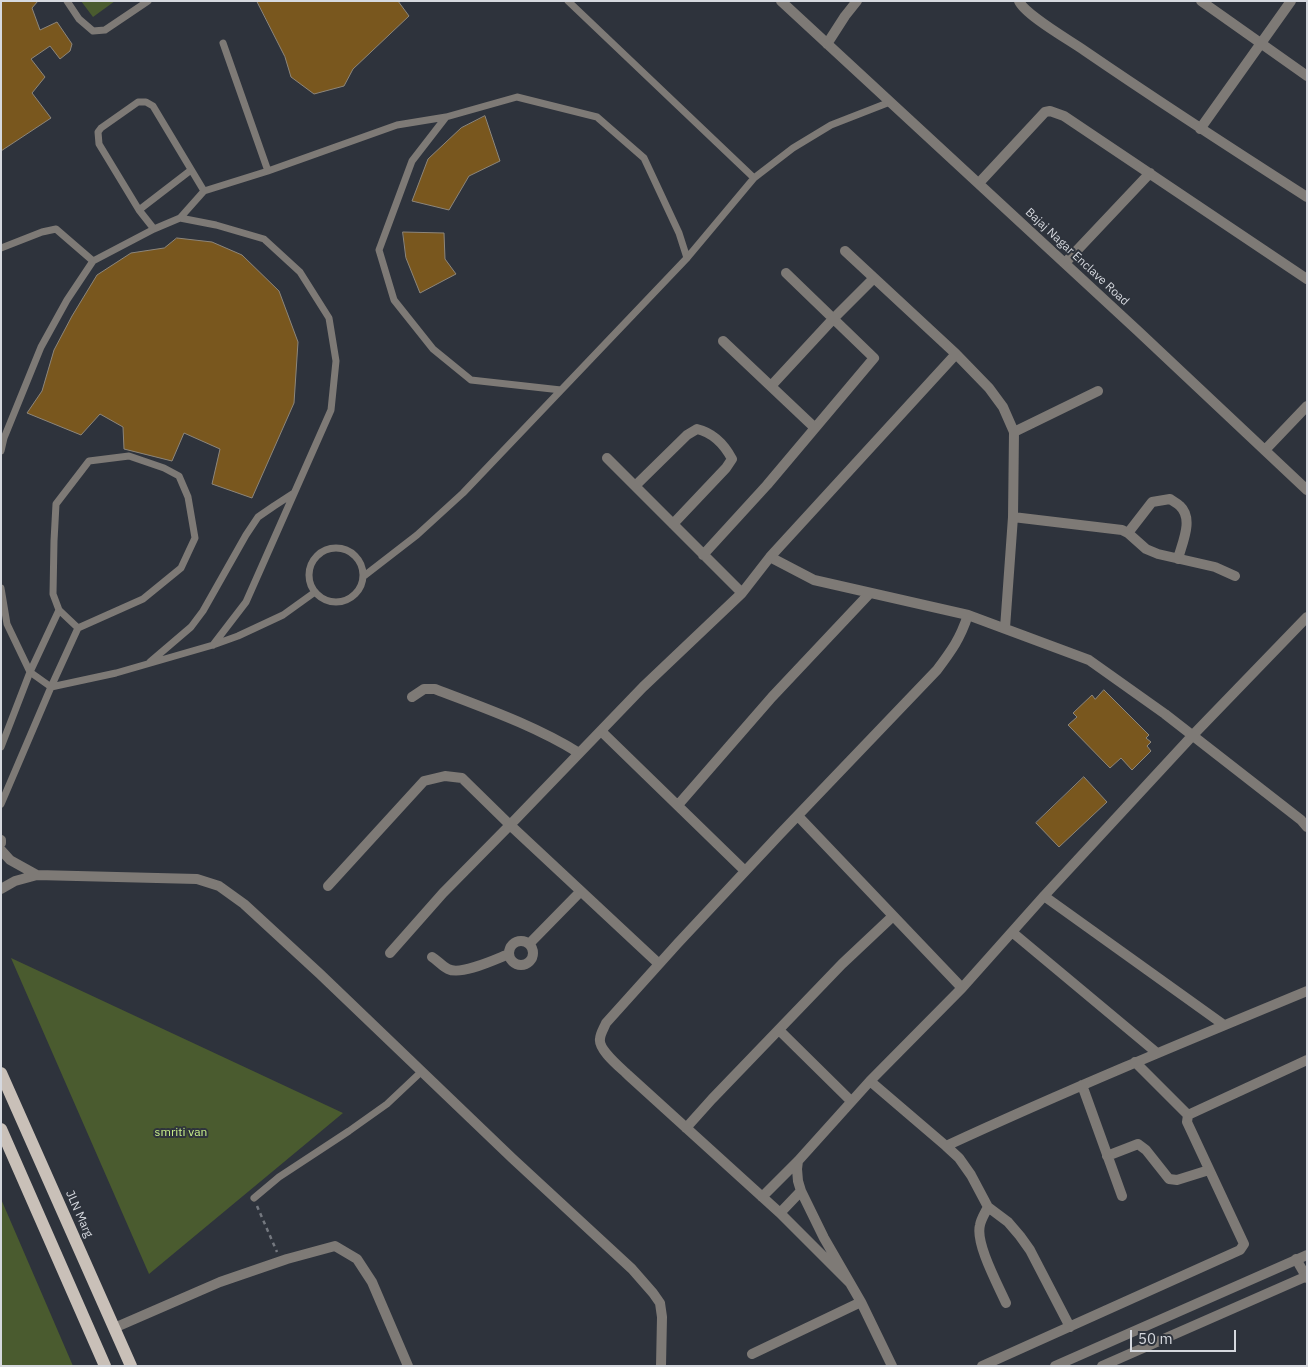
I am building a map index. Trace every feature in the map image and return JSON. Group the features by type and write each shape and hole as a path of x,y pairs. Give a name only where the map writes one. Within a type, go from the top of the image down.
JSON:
{"main road":[{"name":"JLN Marg","path":"1,1073 131,1366"},
{"path":"1,1129 105,1366"}],"street":[{"name":"Bajaj Nagar Enclave Road","path":"781,1 979,183 1307,490"},
{"path":"827,44 857,1"},
{"path":"1019,1 1026,11 1200,129 1307,197"},
{"path":"1201,1 1307,76"},
{"path":"1200,129 1292,1"},
{"path":"979,183 1046,112 1050,111 1064,116 1307,279"},
{"path":"1065,263 1150,173"},
{"path":"845,250 956,354 989,388 1003,407 1014,432 1014,518 1005,628"},
{"path":"703,555 767,485 874,358 786,273"},
{"path":"771,386 833,318 874,278"},
{"path":"723,341 815,428"},
{"path":"390,953 443,893 643,687 742,593 770,557 956,354"},
{"path":"1014,432 1098,391"},
{"path":"1265,450 1307,406"},
{"path":"635,486 687,435 697,429 707,431 718,438 732,459 726,468 673,524"},
{"path":"607,458 742,593"},
{"path":"1128,533 1152,502 1170,499 1185,512 1187,526 1178,559"},
{"path":"1014,518 1122,530 1146,549 1158,554 1215,568 1235,576"},
{"path":"770,557 814,580 968,615 1089,660 1192,735 1301,820 1307,827"},
{"path":"678,806 772,697 870,593"},
{"path":"850,1282 780,1213 628,1075 606,1053 600,1045 600,1039 606,1023 659,964 937,670 956,644 968,615"},
{"path":"762,1197 798,1161 870,1081 962,988 1192,735 1307,616"},
{"path":"412,697 424,690 434,689 540,730 579,753"},
{"path":"601,731 745,871"},
{"path":"328,886 424,781 445,776 462,778 659,964"},
{"path":"798,816 962,988"},
{"path":"1,850 10,860 37,875"},
{"path":"1,889 15,881 37,875 197,879 219,886 250,911 632,1269 660,1303 662,1317 662,1366"},
{"path":"529,944 581,891"},
{"path":"1044,896 1224,1025"},
{"path":"686,1128 842,964 893,916"},
{"path":"1012,932 1157,1053"},
{"path":"524,941 529,944 534,953 533,958 524,965 517,965 512,961 509,954 510,948 519,942 524,941"},
{"path":"432,957 448,969 456,971 509,954"},
{"path":"946,1146 1135,1062 1307,991"},
{"path":"779,1030 851,1101"},
{"path":"1188,1115 1307,1060"},
{"path":"1135,1062 1188,1115"},
{"path":"870,1081 960,1158 988,1207 1008,1222 1030,1250 1070,1327"},
{"path":"1082,1085 1122,1196"},
{"path":"982,1366 1240,1250 1244,1244 1187,1122 1188,1115"},
{"path":"1107,1156 1138,1144 1146,1150 1169,1179 1177,1180 1209,1170"},
{"path":"798,1161 798,1181 801,1191 824,1238 861,1302 892,1366"},
{"path":"780,1213 801,1191"},
{"path":"988,1207 980,1226 980,1240 1006,1302"},
{"path":"114,1328 220,1282 280,1261 335,1246 357,1259 372,1282 408,1366"},
{"path":"1055,1366 1307,1255"},
{"path":"1102,1366 1307,1277 1296,1259"},
{"path":"752,1354 861,1302"}],"lane":[{"path":"67,1 79,19 93,31 105,30 148,1"},
{"path":"568,1 754,178"},
{"path":"223,43 268,171"},
{"path":"1,451 4,438 41,347 66,300 93,261 154,229 180,218 204,191 268,171 397,125 446,117 517,97 597,117 644,158 679,233 687,258"},
{"path":"154,229 138,210 99,144 98,132 101,128 138,102 146,102 153,106 204,191"},
{"path":"364,576 417,535 463,493 687,258 754,178 793,148 831,125 890,102"},
{"path":"446,117 412,161 379,250 394,300 433,349 471,380 560,390"},
{"path":"138,210 192,170"},
{"path":"180,218 216,225 264,239 300,272 329,318 336,361 331,410 246,602 213,645"},
{"path":"1,248 36,234 56,229 93,261"},
{"path":"1,804 78,628 143,599 181,568 195,538 188,497 179,476 164,468 129,456 89,461 56,504 53,594 59,610 78,628"},
{"path":"148,664 191,627 203,611 258,517 295,493"},
{"path":"337,547 354,553 363,568 364,576 362,586 356,594 340,602 330,602 314,592 310,584 309,575 310,567 320,552 328,548 337,547"},
{"path":"1,588 7,624 30,672 51,687 116,673 238,636 283,615 314,592"},
{"path":"1,747 30,672 59,610"},
{"path":"254,1198 278,1177 350,1131 387,1104 422,1071"}],"path":[{"path":"254,1198 280,1261"}],"green space":[{"path":"81,1 115,1 93,17"},
{"name":"smriti van","path":"11,958 343,1113 149,1274"},
{"path":"1,1199 73,1366 1,1366"}],"building":[{"path":"1,1 38,1 32,8 40,30 57,22 72,44 70,51 60,59 50,46 31,59 45,77 32,93 51,118 1,151"},
{"path":"257,1 398,1 409,16 353,69 344,86 314,94 291,77 285,57"},
{"path":"485,116 500,161 469,176 449,210 412,201 428,159 461,128"},
{"path":"403,232 444,233 445,259 456,274 420,293 406,258"},
{"path":"177,238 212,242 242,255 279,291 298,342 294,403 252,498 212,484 220,449 184,433 172,461 124,449 123,427 100,414 81,435 27,413 42,391 54,350 97,275 131,253 164,248"},
{"path":"1104,690 1149,735 1146,738 1151,742 1147,746 1151,751 1132,770 1121,758 1110,768 1068,725 1077,717 1073,713 1092,695 1095,699"},
{"path":"1084,777 1107,802 1059,847 1036,823"}]}
